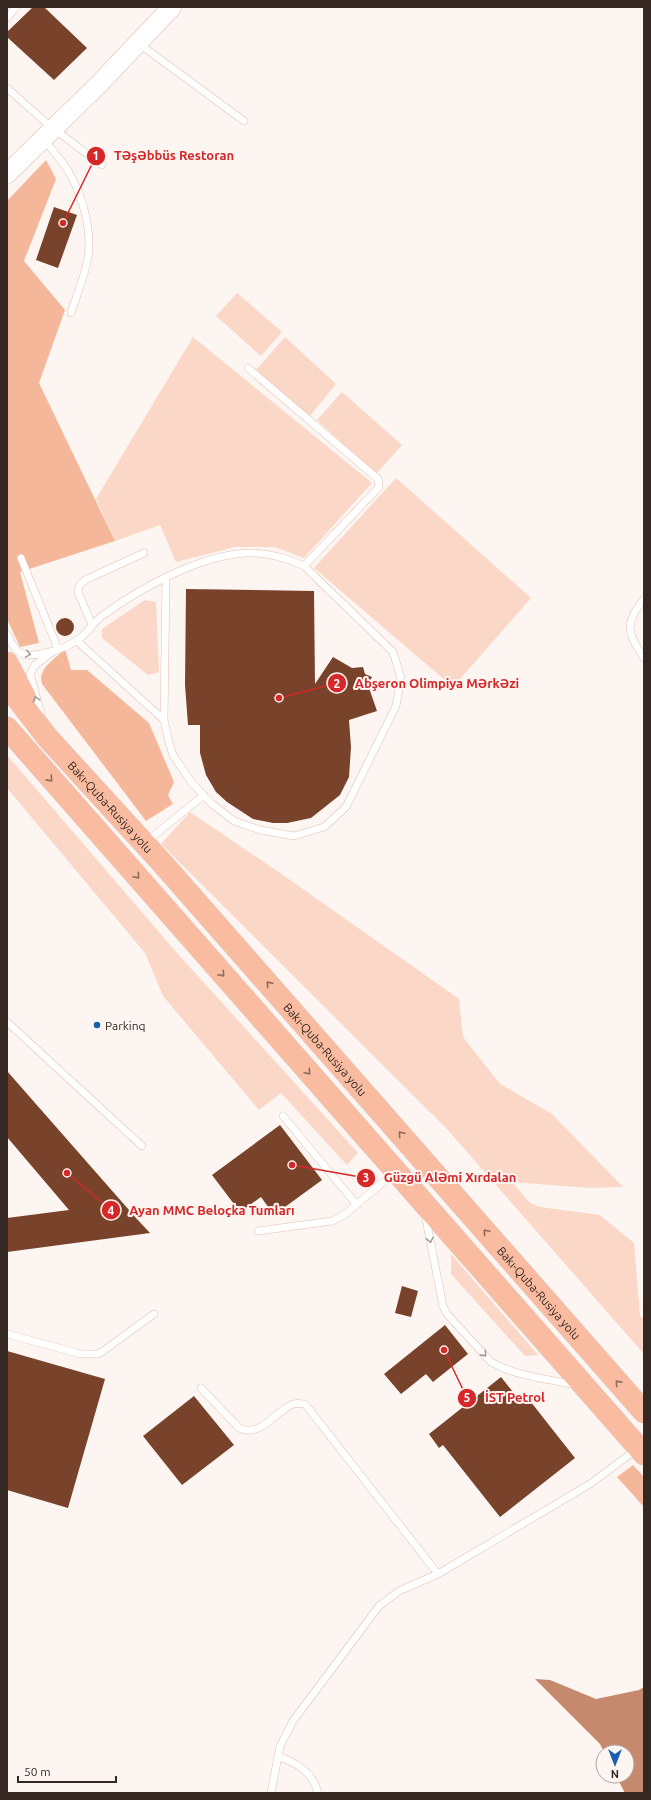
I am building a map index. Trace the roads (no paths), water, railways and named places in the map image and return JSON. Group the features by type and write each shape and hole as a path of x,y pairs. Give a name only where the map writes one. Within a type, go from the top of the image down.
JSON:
{"highway":[{"path":"7,663 47,736"},
{"name":"Bakı-Quba-Rusiya yolu","path":"7,686 47,736 145,843 644,1412"},
{"path":"7,728 28,754 641,1451"},
{"path":"7,735 28,754"}],"main road":[{"path":"11,173 53,134 172,7"}],"lane":[{"path":"7,18 16,7"},
{"path":"138,43 244,121"},
{"path":"7,88 53,134 102,165"},
{"path":"53,134 79,194 84,210 89,241 88,256 84,274 71,313"},
{"path":"248,368 378,479 379,488 304,566"},
{"path":"92,625 78,592 79,586 85,580 144,553"},
{"path":"7,634 14,647 19,652 28,656 58,649 77,641 92,625 120,604 166,577 202,563 237,554 255,553 271,555 290,560 304,566 393,652 401,678 396,706 346,807 324,827 294,836 260,830 234,821 192,783 173,755 168,743 164,720 166,577"},
{"path":"21,558 58,649"},
{"path":"644,599 631,616 630,631 635,645 644,658"},
{"path":"77,641 164,720"},
{"path":"47,736 30,674 35,665 58,649"},
{"path":"145,843 204,795"},
{"path":"7,1022 142,1146"},
{"path":"283,1116 357,1205"},
{"path":"258,1231 332,1221 344,1215 396,1172"},
{"path":"422,1202 443,1306 447,1314 491,1362 498,1366 585,1387"},
{"path":"7,1334 81,1354 99,1354 154,1314"},
{"path":"201,1388 239,1428 246,1431 256,1430 294,1404 305,1404 438,1574"},
{"path":"271,1793 280,1746 293,1721 379,1606 399,1591 438,1574 590,1484 641,1451"},
{"path":"278,1756 297,1763 305,1769 312,1778 318,1793"}],"place":[{"name":"Təşəbbüs Restoran","path":"63,223"},
{"name":"Abşeron Olimpiya Mərkəzi","path":"279,698"},
{"name":"Parkinq","path":"97,1025"},
{"name":"Güzgü Aləmi Xırdalan","path":"292,1165"},
{"name":"Ayan MMC Beloçka Tumları","path":"67,1173"},
{"name":"İST Petrol","path":"444,1350"}]}
